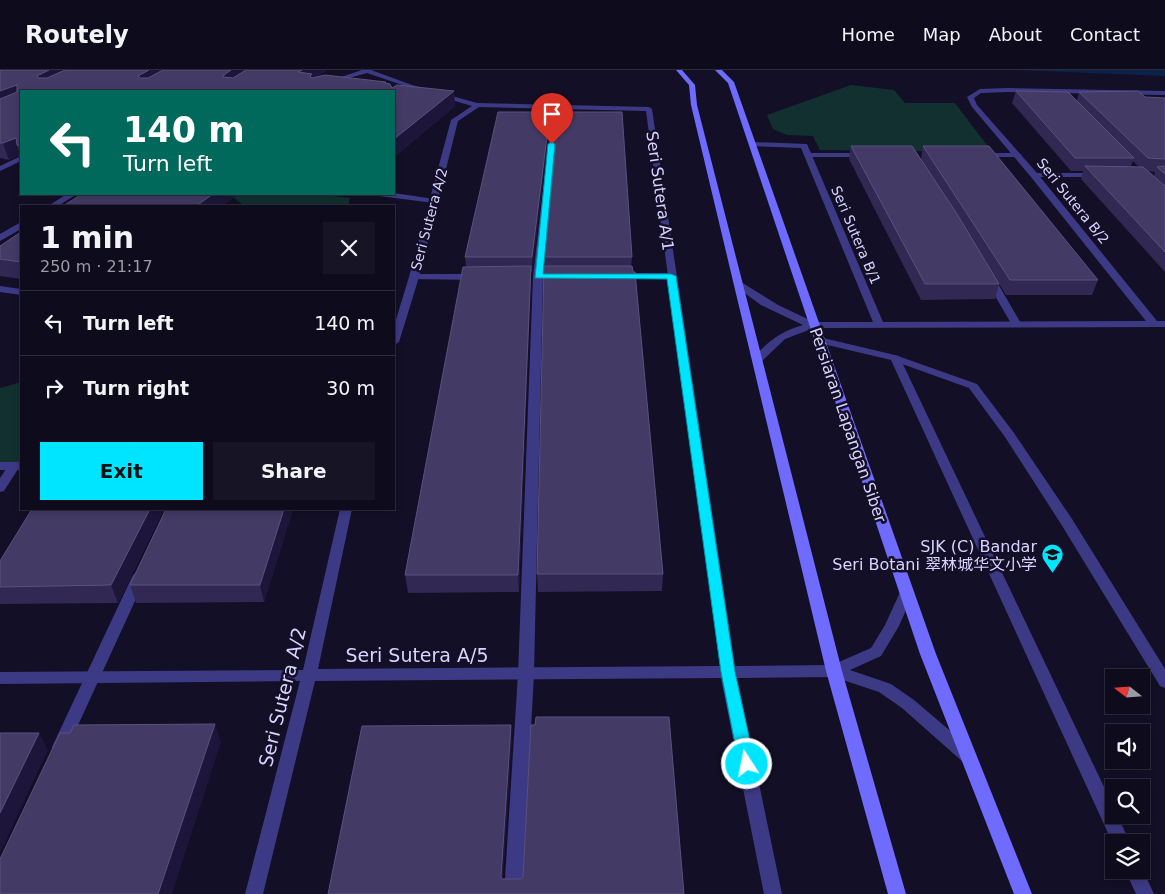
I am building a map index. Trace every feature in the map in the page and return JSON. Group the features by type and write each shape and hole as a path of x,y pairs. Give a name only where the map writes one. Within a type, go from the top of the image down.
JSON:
{"main road":[{"path":"679,70 692,85 694,104 834,671 897,894"},
{"name":"Persiaran Lapangan Siber","path":"718,70 731,82 813,325 907,592 1023,894"}],"street":[{"path":"319,90 343,78 366,70 410,86 477,105 556,106 538,276 526,674 513,894"},
{"path":"403,92 410,86"},
{"name":"Seri Sutera B/2","path":"1058,91 980,91 970,97 974,106 1018,155 1154,324"},
{"path":"1058,91 1165,93"},
{"path":"1058,91 1065,98"},
{"path":"1151,93 1165,104"},
{"name":"Seri Sutera A/2","path":"395,339 414,277 455,120 477,105"},
{"name":"Seri Sutera A/1","path":"556,106 649,109 728,672 773,894"},
{"path":"752,144 796,144 804,146 808,156 874,155"},
{"path":"970,155 1018,155"},
{"name":"Seri Sutera B/1","path":"808,156 879,325"},
{"path":"0,169 20,159"},
{"path":"1034,175 1102,175"},
{"path":"54,205 70,195"},
{"path":"387,195 434,201"},
{"path":"0,228 18,227"},
{"path":"0,238 18,227"},
{"path":"983,268 1017,324"},
{"path":"605,276 671,276"},
{"path":"414,277 490,277"},
{"path":"738,284 767,305 813,325"},
{"path":"0,289 20,292"},
{"path":"757,360 769,346 786,333 813,325 1165,324"},
{"path":"819,340 895,358 973,386 1010,436 1067,522 1165,682"},
{"path":"895,358 1117,834"},
{"path":"0,466 18,466"},
{"path":"0,488 18,466"},
{"name":"Seri Sutera A/2","path":"254,894 309,676 346,510"},
{"path":"55,759 146,562"},
{"path":"834,671 876,652 892,626 907,592"},
{"path":"834,671 884,688 908,704 969,757"},
{"name":"Seri Sutera A/5","path":"0,678 834,671"},
{"path":"1138,879 1145,894"}],"green space":[{"path":"851,85 894,90 905,103 955,103 992,152 820,150 813,136 787,135 773,129 767,115"},
{"path":"229,195 324,195 350,198 348,205 244,205"},
{"path":"20,382 20,462 0,462 0,388"}],"water":[{"path":"1016,70 1165,70 1165,76"}],"building":[{"path":"0,70 49,70 37,76 39,78 47,78 65,70 149,70 138,76 140,78 148,78 163,70 231,70 223,77 233,78 246,70 302,70 298,72 312,74 310,76 312,78 325,75 386,82 392,88 397,85 454,91 395,138 395,90 20,90 20,146 17,145 16,138 0,143 0,99 17,92 17,85 0,91"},
{"path":"1016,91 1068,92 1134,158 1075,158"},
{"path":"1138,91 1145,97 1165,98 1165,159 1148,158 1079,92"},
{"path":"498,112 550,112 532,257 465,257"},
{"path":"559,112 622,112 632,257 545,257"},
{"path":"851,146 912,146 957,214 999,284 925,284"},
{"path":"923,146 989,146 1098,280 1010,280"},
{"path":"1085,166 1143,167 1165,186 1165,252"},
{"path":"1165,166 1165,174 1157,167"},
{"path":"80,195 212,195 197,205 65,205"},
{"path":"20,233 20,262 0,259 0,246"},
{"path":"531,266 518,575 405,575 463,267"},
{"path":"544,266 632,266 633,272 635,272 663,574 537,574"},
{"path":"31,510 149,510 111,585 0,587 0,561"},
{"path":"166,510 284,510 260,585 130,585"},
{"path":"536,717 669,717 684,894 328,894 362,726 511,725 501,877 502,879 521,879 523,877 531,725 535,725"},
{"path":"215,724 158,894 0,894 0,859 60,733 70,733 74,725"},
{"path":"0,733 39,733 0,813"}],"place":[{"name":"SJK (C) Bandar Seri Botani 翠林城华文小学","path":"1053,574"}],"route":[{"path":"552,144 538,276 671,276 728,672 747,764"}]}
